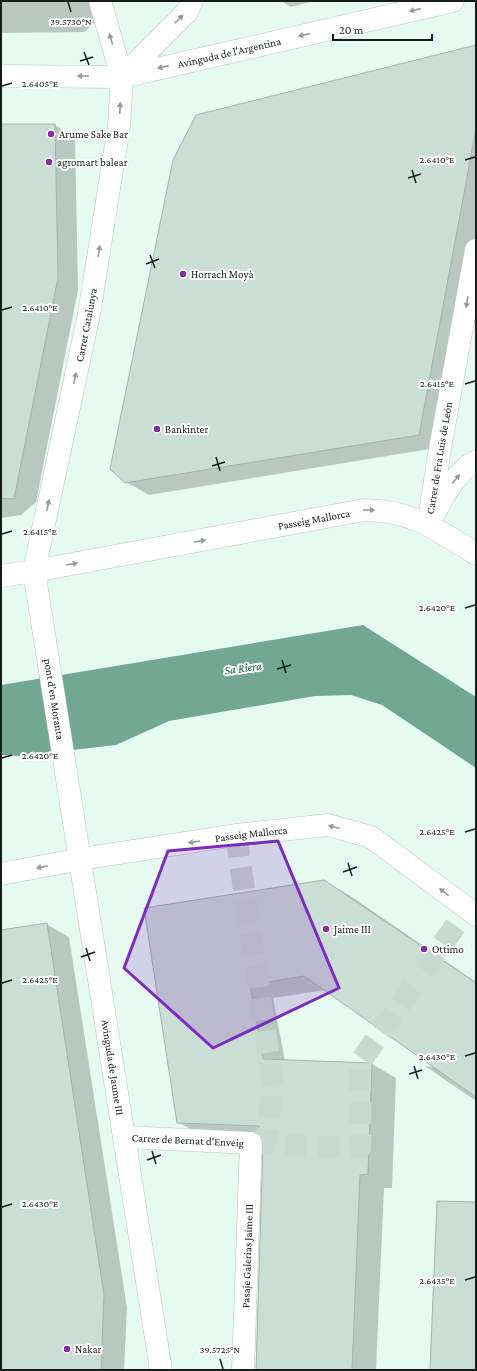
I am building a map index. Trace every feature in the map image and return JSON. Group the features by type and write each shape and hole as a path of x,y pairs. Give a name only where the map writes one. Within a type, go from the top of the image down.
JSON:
{"street":[{"name":"Carrer Catalunya","path":"34,571 89,314 119,126 122,77 100,1"},
{"path":"122,77 186,12 192,1"},
{"name":"Avinguda de l'Argentina","path":"1,76 122,77 453,1"},
{"name":"Carrer de Fra Luis de León","path":"428,524 476,250"},
{"path":"428,524 446,491 467,466 476,461"},
{"name":"Passeig Mallorca","path":"1,576 364,510 383,510 428,524 476,554"},
{"name":"pont d'en Moranta","path":"34,571 65,764"},
{"name":"Avinguda de Jaume III","path":"65,764 161,1370"},
{"name":"Passeig Mallorca","path":"1,874 81,859 236,835 328,825 371,837 476,914"},
{"name":"Carrer de Bernat d'Enveig","path":"125,1137 251,1143"},
{"name":"Pasaje Galerias Jaime III","path":"243,1370 251,1143"}],"highlighted area":[{"path":"278,841 339,988 213,1048 124,968 168,851"}],"water":[{"name":"Sa Riera","path":"363,625 476,697 476,768 382,705 351,695 315,696 169,721 116,745 20,756 1,755 1,685"}],"building":[{"path":"476,45 476,129 419,435 125,483 110,469 173,160 196,115"},
{"path":"1,124 55,124 58,278 14,499 1,498"},
{"path":"324,880 476,983 476,1097 304,976 250,985 263,1059 372,1063 368,1174 360,1175 352,1370 256,1370 262,1138 259,1134 259,1126 177,1123 144,908"},
{"path":"47,923 104,1295 101,1370 1,1370 1,930"},
{"path":"437,1201 476,1202 476,1370 430,1370"}],"tunnel":[{"path":"236,835 273,1086 266,1144"},
{"path":"424,971 467,909"},
{"path":"252,1143 360,1148 360,1062 419,978"}],"place":[{"name":"Arume Sake Bar","path":"51,134"},
{"name":"agromart balear","path":"49,162"},
{"name":"Horrach Moyà","path":"183,274"},
{"name":"Bankinter","path":"157,429"},
{"name":"Jaime III","path":"326,929"},
{"name":"Ottimo","path":"424,949"},
{"name":"Nakar","path":"67,1349"}]}
